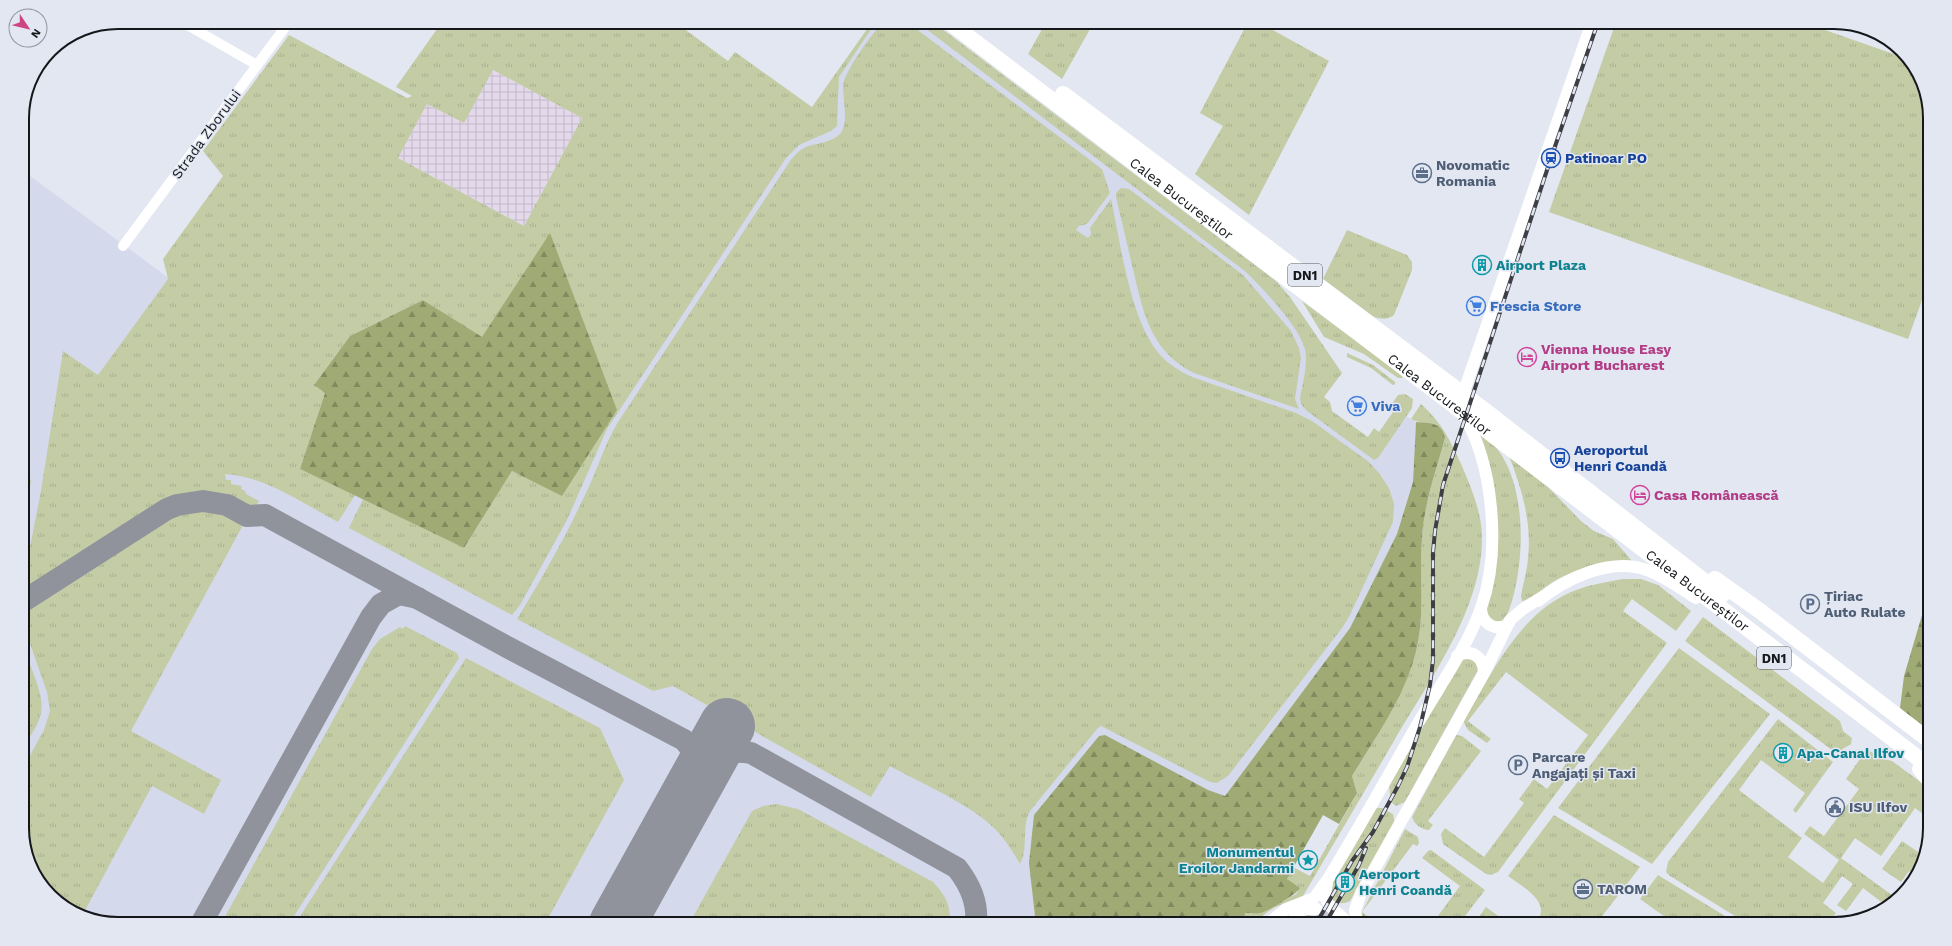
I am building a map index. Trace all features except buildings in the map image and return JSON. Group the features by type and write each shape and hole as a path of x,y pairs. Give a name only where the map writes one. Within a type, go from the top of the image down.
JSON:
{"highway":[{"name":"Calea Bucureștilor","path":"958,29 1461,401"},
{"name":"Calea Bucureștilor","path":"977,29 1751,624 1923,749"},
{"name":"DN1","path":"1637,535 1645,556 1923,771"},
{"name":"DN1","path":"1637,535 1658,539 1741,597 1923,736"},
{"name":"Calea Bucureștilor","path":"1751,624 1923,771"},
{"path":"1894,750 1905,750 1910,746 1914,740 1914,733 1911,727"}],"street":[{"path":"194,29 257,65"},
{"name":"Strada Zborului","path":"123,246 284,29"},
{"path":"1276,917 1286,909 1314,898 1328,879 1457,656 1481,608 1492,550 1493,520 1485,472 1461,401 1590,29"},
{"path":"1481,608 1484,620 1491,626 1500,628 1509,623 1519,612 1566,582 1589,573 1612,568 1632,567 1646,570 1670,581 1706,604"},
{"path":"1504,636 1525,612 1544,596"},
{"path":"1356,917 1355,910 1361,893 1484,673 1504,636 1509,623"},
{"path":"1457,656 1465,653 1475,655 1482,662 1484,673"},
{"path":"1328,879 1324,893 1325,901 1342,917"},
{"path":"1284,917 1296,911 1308,908 1317,909"}],"shaded area":[{"path":"867,29 932,29 1255,272 1335,363 1306,404 1376,455 1404,415 1416,422 1413,482 1397,534 1350,628 1225,796 1243,917 106,916 95,914 79,908 68,902 51,887 38,867 31,846 29,834 29,175 325,393 301,469 512,571"},
{"path":"493,70 582,118 524,226 398,158 427,104 464,123"}],"green space":[{"path":"437,29 685,29 728,61 735,52 812,107 867,29 871,29 839,77 837,126 831,131 799,145 786,158 607,429 567,520 520,605 512,615 349,528 363,499 464,548 512,471 562,495 482,338 423,300 350,336 314,385 325,393 300,469 355,495 338,522 270,485 240,476 225,474 226,480 231,480 231,484 242,486 241,489 245,491 246,494 259,501 254,509 246,510 226,501 208,497 187,499 166,505 82,560 79,556 29,588 29,552 41,491 63,351 98,375 168,279 163,259 223,176 203,151 289,35 407,98 412,96 396,87","holes":["493,70 582,118 524,226 398,158 427,104 464,123"]},
{"path":"877,29 916,29 1102,169 1110,193 1087,224 1079,226 1076,230 1088,238 1091,234 1090,228 1111,199 1128,282 1134,303 1150,341 1161,356 1176,368 1192,377 1296,413 1312,421 1369,462 1379,473 1389,488 1394,504 1393,522 1349,617 1228,776 1217,783 1210,782 1101,726 1030,811 1027,817 1023,858 1020,864 1002,837 984,820 959,802 890,766 871,797 673,686 653,691 517,619 569,527 618,422 790,161 803,148 831,140 842,131 845,121 843,85 854,61"},
{"path":"926,29 942,29 1276,281 1290,297 1342,373 1324,397 1330,402 1332,411 1368,437 1374,428 1379,432 1393,412 1389,408 1398,395 1405,394 1413,399 1412,408 1378,458 1374,460 1307,411 1301,404 1300,398 1306,361 1305,349 1296,330 1280,308 1246,272"},
{"path":"1042,29 1090,29 1062,79 1028,54"},
{"path":"1244,29 1271,29 1329,61 1249,215 1195,174 1223,126 1200,113"},
{"path":"1614,29 1822,29 1897,55 1908,68 1918,89 1923,112 1923,297 1908,339 1549,212"},
{"path":"1121,188 1129,189 1243,275 1291,331 1299,348 1301,358 1295,399 1299,409 1194,373 1179,364 1167,354 1158,342 1145,315 1116,197 1116,193"},
{"path":"1347,230 1407,255 1412,262 1412,270 1392,317 1385,319 1374,317 1323,279"},
{"path":"550,233 617,410 562,496 512,471 464,548 300,469 325,393 314,385 350,336 423,300 482,337"},
{"path":"1302,301 1403,376 1402,378 1398,378 1364,354 1324,337"},
{"path":"1347,353 1373,365 1395,382 1395,384 1393,385 1371,368 1347,357"},
{"path":"1421,404 1435,418 1450,440 1476,502 1481,524 1481,552 1476,580 1467,608 1455,636 1440,664 1303,896 1275,907 1260,917 1245,917 1245,913 1261,913 1296,894 1298,891 1287,879 1293,867 1310,876 1357,793 1352,776 1399,698 1412,664 1417,647 1421,620 1421,552 1423,525 1431,488 1445,438 1443,432 1436,425 1411,419"},
{"path":"1416,422 1435,424 1444,433 1445,438 1431,488 1423,525 1421,552 1421,620 1417,647 1399,698 1352,776 1357,793 1339,824 1323,815 1287,879 1300,888 1298,891 1276,906 1259,913 1245,913 1245,917 1035,917 1029,863 1034,815 1099,736 1105,735 1208,790 1225,796 1350,628 1397,534 1413,482"},
{"path":"1477,432 1492,443 1504,460 1513,480 1521,529 1517,579 1512,601 1505,620 1495,625 1484,612 1494,581"},
{"path":"1509,456 1548,487 1581,521 1594,531 1613,539 1632,561 1593,567 1574,572 1556,580 1530,598 1522,601 1521,596 1528,559 1529,532 1522,494"},
{"path":"29,478 31,480 29,492"},
{"path":"191,506 217,506 233,512 240,521 242,527 131,731 221,780 204,814 152,786 85,910 68,902 51,887 38,867 31,846 29,834 29,757 44,730 50,711 47,692 29,641 29,609 89,570 86,566 168,514"},
{"path":"1622,579 1641,579 1658,585 1691,611 1676,631 1632,599 1623,611 1667,643 1498,872 1491,875 1486,874 1443,844 1441,834 1445,828 1484,857 1524,803 1519,799 1534,779 1547,789 1588,735 1506,672 1468,721 1491,739 1487,743 1468,730 1463,721 1506,651 1518,634 1532,619 1547,606 1563,596 1592,585"},
{"path":"1923,612 1923,729 1900,708 1904,676"},
{"path":"1703,617 1840,721 1843,731 1852,738 1851,744 1836,753 1685,641"},
{"path":"405,626 457,653 459,658 293,917 225,917 372,649 380,639 400,627 403,629"},
{"path":"1679,648 1770,714 1652,864 1558,808"},
{"path":"1467,657 1476,660 1478,670 1405,802 1396,806 1391,802 1389,786 1456,666 1462,659"},
{"path":"466,658 600,728 624,780 549,917 300,917"},
{"path":"29,662 39,688 42,705 40,718 29,738"},
{"path":"1778,719 1833,762 1796,813 1793,810 1805,793 1761,760 1739,790 1802,838 1788,857 1823,883 1839,860 1804,834 1810,826 1824,836 1859,789 1846,779 1867,749 1880,758 1892,761 1923,784 1923,814 1915,808 1881,856 1855,838 1841,858 1892,895 1882,903 1863,888 1846,911 1837,905 1853,884 1842,876 1823,903 1836,913 1833,917 1737,917 1670,876 1666,872 1668,862"},
{"path":"1456,735 1462,736 1481,751 1428,821 1433,825 1429,830 1421,828 1416,824 1412,817"},
{"path":"776,804 798,809 933,882 947,901 950,917 693,917 752,811 763,806"},
{"path":"1377,808 1382,808 1393,814 1395,824 1350,901 1342,903 1336,902 1331,899 1328,887 1374,810"},
{"path":"1554,815 1640,867 1601,917 1540,917 1541,910 1539,903 1528,891 1508,876"},
{"path":"1405,829 1418,837 1419,843 1417,846 1413,844 1362,912"},
{"path":"1902,841 1919,853 1911,872 1909,871 1901,882 1882,869"},
{"path":"1431,850 1485,890 1464,917 1437,917 1460,886 1422,858 1428,851"},
{"path":"1658,875 1727,917 1665,917 1640,899"},
{"path":"1486,907 1500,917 1479,917"},
{"path":"1362,912 1369,917 1362,917"},
{"path":"1307,915 1317,917 1299,917"}],"taxiway":[{"path":"29,598 167,509 177,505 203,501 227,505 247,516 265,515 509,648 684,740 692,750 696,759 696,781"},
{"path":"205,917 371,617 381,604 399,594 418,598"},
{"path":"696,781 708,766 719,756 732,752 751,753 957,868 966,881 972,894 976,908 976,917"}],"runway":[{"path":"621,917 727,726"}],"tunnel":[{"path":"1317,909 1332,917"}],"railway":[{"path":"1320,917 1352,861 1373,832 1398,786 1407,767 1420,727 1430,685 1433,660 1433,553 1435,531 1443,485 1551,158 1596,29"},
{"path":"1329,917 1359,865 1366,848"}],"place":[{"name":"Patinoar PO","path":"1551,158"},
{"name":"Novomatic Romania","path":"1422,173"},
{"name":"Airport Plaza","path":"1482,265"},
{"name":"Frescia Store","path":"1476,306"},
{"name":"Vienna House Easy Airport Bucharest","path":"1527,357"},
{"name":"Viva","path":"1357,406"},
{"name":"Aeroportul Henri Coandă","path":"1560,458"},
{"name":"Casa Românească","path":"1640,495"},
{"name":"Țiriac Auto Rulate","path":"1810,604"},
{"name":"Apa-Canal Ilfov","path":"1783,753"},
{"name":"Parcare Angajați și Taxi","path":"1518,765"},
{"name":"ISU Ilfov","path":"1835,807"},
{"name":"Monumentul Eroilor Jandarmi","path":"1308,860"},
{"name":"Aeroport Henri Coandă","path":"1345,882"},
{"name":"TAROM","path":"1583,889"}]}
